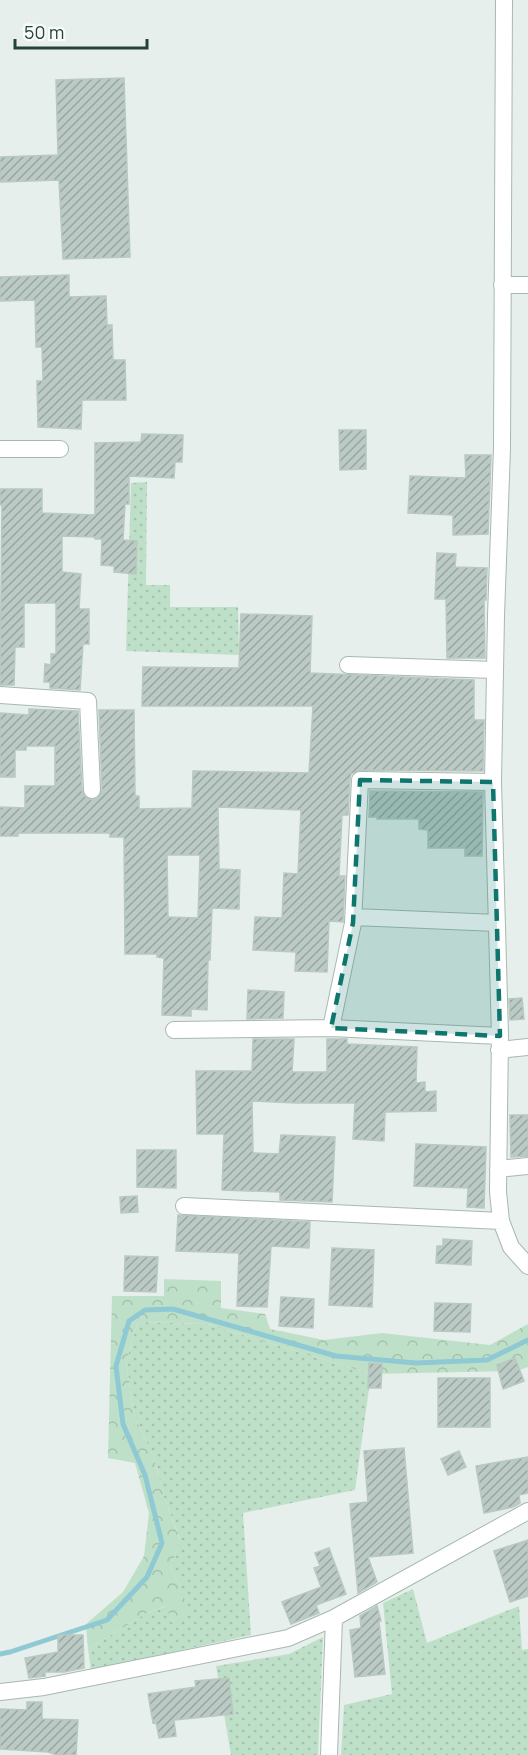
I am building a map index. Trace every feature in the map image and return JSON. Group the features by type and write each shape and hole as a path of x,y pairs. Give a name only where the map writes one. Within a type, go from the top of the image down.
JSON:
{"street":[{"path":"504,0 502,448 494,782 500,1043 498,1169 501,1221 511,1247 528,1266"},
{"path":"502,285 528,285"},
{"path":"0,449 60,449"},
{"path":"348,665 495,670"},
{"path":"0,695 88,702 92,790"},
{"path":"331,1028 354,917 360,780 494,782"},
{"path":"354,917 497,923"},
{"path":"174,1030 331,1028 528,1047"},
{"path":"498,1169 528,1166"},
{"path":"184,1206 501,1221"},
{"path":"0,1692 44,1688 288,1638 334,1618 528,1511"},
{"path":"329,1755 334,1618"}],"highlighted area":[{"path":"360,780 493,782 500,1036 331,1028 353,923"}],"green space":[{"path":"147,482 146,585 170,585 170,607 238,607 239,655 126,651 131,483"},
{"path":"164,1279 221,1281 221,1308 265,1314 270,1329 324,1340 382,1333 490,1345 528,1324 528,1367 516,1371 371,1374 207,1324 138,1322 126,1361 134,1415 154,1458 164,1497 180,1540 170,1569 181,1585 187,1617 172,1623 166,1606 147,1613 88,1649 86,1624 123,1592 144,1556 149,1513 135,1463 108,1458 112,1296 164,1296"},
{"path":"138,1322 207,1324 371,1374 355,1490 243,1513 251,1635 91,1670 88,1649 147,1613 167,1606 172,1623 181,1585 170,1569 180,1539 164,1497 154,1458 134,1415 126,1361"},
{"path":"413,1589 427,1643 519,1606 522,1650 528,1649 528,1755 341,1755 344,1705 392,1694 383,1603"},
{"path":"323,1637 318,1755 231,1755 216,1666 289,1654"}],"building":[{"path":"124,78 130,257 63,259 59,180 0,182 0,157 58,155 56,80"},
{"path":"69,275 69,297 106,296 107,325 112,325 113,360 125,360 126,400 82,400 81,429 38,427 37,381 43,381 42,347 36,347 35,300 0,301 0,277"},
{"path":"339,430 366,430 366,469 340,470"},
{"path":"142,434 183,435 182,462 175,462 174,478 129,476 129,504 125,504 123,540 137,541 136,574 114,572 114,566 101,565 102,539 62,536 62,572 81,574 79,609 89,609 89,644 83,644 80,690 50,688 50,682 44,682 45,664 51,665 51,654 56,654 56,603 24,603 24,647 15,647 14,685 0,685 2,505 0,505 0,489 42,489 42,513 95,515 95,443 141,442"},
{"path":"465,455 491,455 488,534 453,535 453,515 408,513 410,476 466,478"},
{"path":"437,553 456,554 455,567 487,568 486,600 484,600 485,658 447,658 446,599 435,599"},
{"path":"241,614 312,616 310,673 474,680 474,720 484,720 483,771 360,770 351,774 348,815 342,815 339,876 345,876 343,922 329,921 327,972 295,971 296,952 253,950 255,917 282,918 284,873 298,874 301,810 218,807 219,869 240,870 239,909 212,908 207,1010 191,1009 191,1016 162,1015 164,958 157,957 157,954 125,954 124,837 110,837 110,833 18,833 18,836 0,836 0,807 25,808 25,786 55,786 55,746 26,746 26,750 15,750 15,777 0,777 0,713 29,715 29,709 78,711 82,790 84,796 92,800 98,798 102,790 99,710 134,710 135,796 139,796 139,809 192,808 193,771 309,773 313,706 142,706 143,667 239,668","holes":["167,855 200,855 198,918 168,917"]},
{"path":"370,791 483,792 482,856 465,856 465,848 428,848 428,830 419,829 419,819 369,817"},
{"path":"248,990 284,992 283,1018 247,1019"},
{"path":"522,998 524,1019 510,1020 509,999"},
{"path":"253,1039 294,1039 292,1072 327,1072 327,1039 347,1039 347,1044 417,1047 416,1083 425,1082 425,1092 436,1091 436,1111 385,1112 384,1141 353,1139 355,1103 252,1101 253,1153 279,1154 281,1135 335,1137 332,1202 280,1200 280,1192 222,1190 224,1134 197,1134 196,1071 252,1071"},
{"path":"510,1115 528,1115 528,1156 511,1157"},
{"path":"416,1144 486,1147 484,1208 467,1207 468,1188 414,1186"},
{"path":"137,1150 176,1150 176,1188 137,1187"},
{"path":"137,1196 138,1212 121,1213 120,1197"},
{"path":"178,1215 310,1222 309,1248 271,1246 267,1307 237,1306 239,1253 176,1251"},
{"path":"443,1239 472,1241 471,1265 436,1263 437,1246 443,1246"},
{"path":"332,1248 374,1250 372,1307 329,1305"},
{"path":"125,1256 158,1257 156,1292 124,1291"},
{"path":"281,1297 314,1299 313,1328 279,1326"},
{"path":"435,1303 471,1304 470,1332 434,1331"},
{"path":"515,1358 524,1381 503,1389 497,1365"},
{"path":"369,1363 382,1364 381,1388 368,1388"},
{"path":"438,1378 490,1378 490,1427 438,1427"},
{"path":"404,1448 413,1553 368,1557 377,1582 358,1593 350,1504 368,1502 364,1451"},
{"path":"459,1451 466,1467 448,1475 441,1459"},
{"path":"528,1457 528,1493 519,1495 520,1503 513,1507 484,1513 476,1466"},
{"path":"528,1540 528,1596 510,1602 494,1551"},
{"path":"329,1548 346,1594 316,1605 319,1613 291,1624 282,1602 321,1587 314,1568 320,1566 315,1553"},
{"path":"377,1606 381,1621 379,1621 385,1674 355,1677 350,1630 361,1628 360,1616"},
{"path":"58,1635 83,1635 84,1668 64,1672 45,1672 45,1676 29,1678 25,1658 58,1652"},
{"path":"229,1678 233,1714 174,1720 176,1736 159,1738 156,1722 153,1723 148,1694 196,1687 195,1681"},
{"path":"27,1702 42,1702 42,1719 78,1720 76,1755 0,1749 0,1709 27,1710"}],"waterway":[{"path":"0,1654 107,1620 147,1577 162,1543 145,1475 123,1424 116,1366 129,1321 145,1310 173,1309 336,1356 416,1363 487,1360 528,1340"}]}
